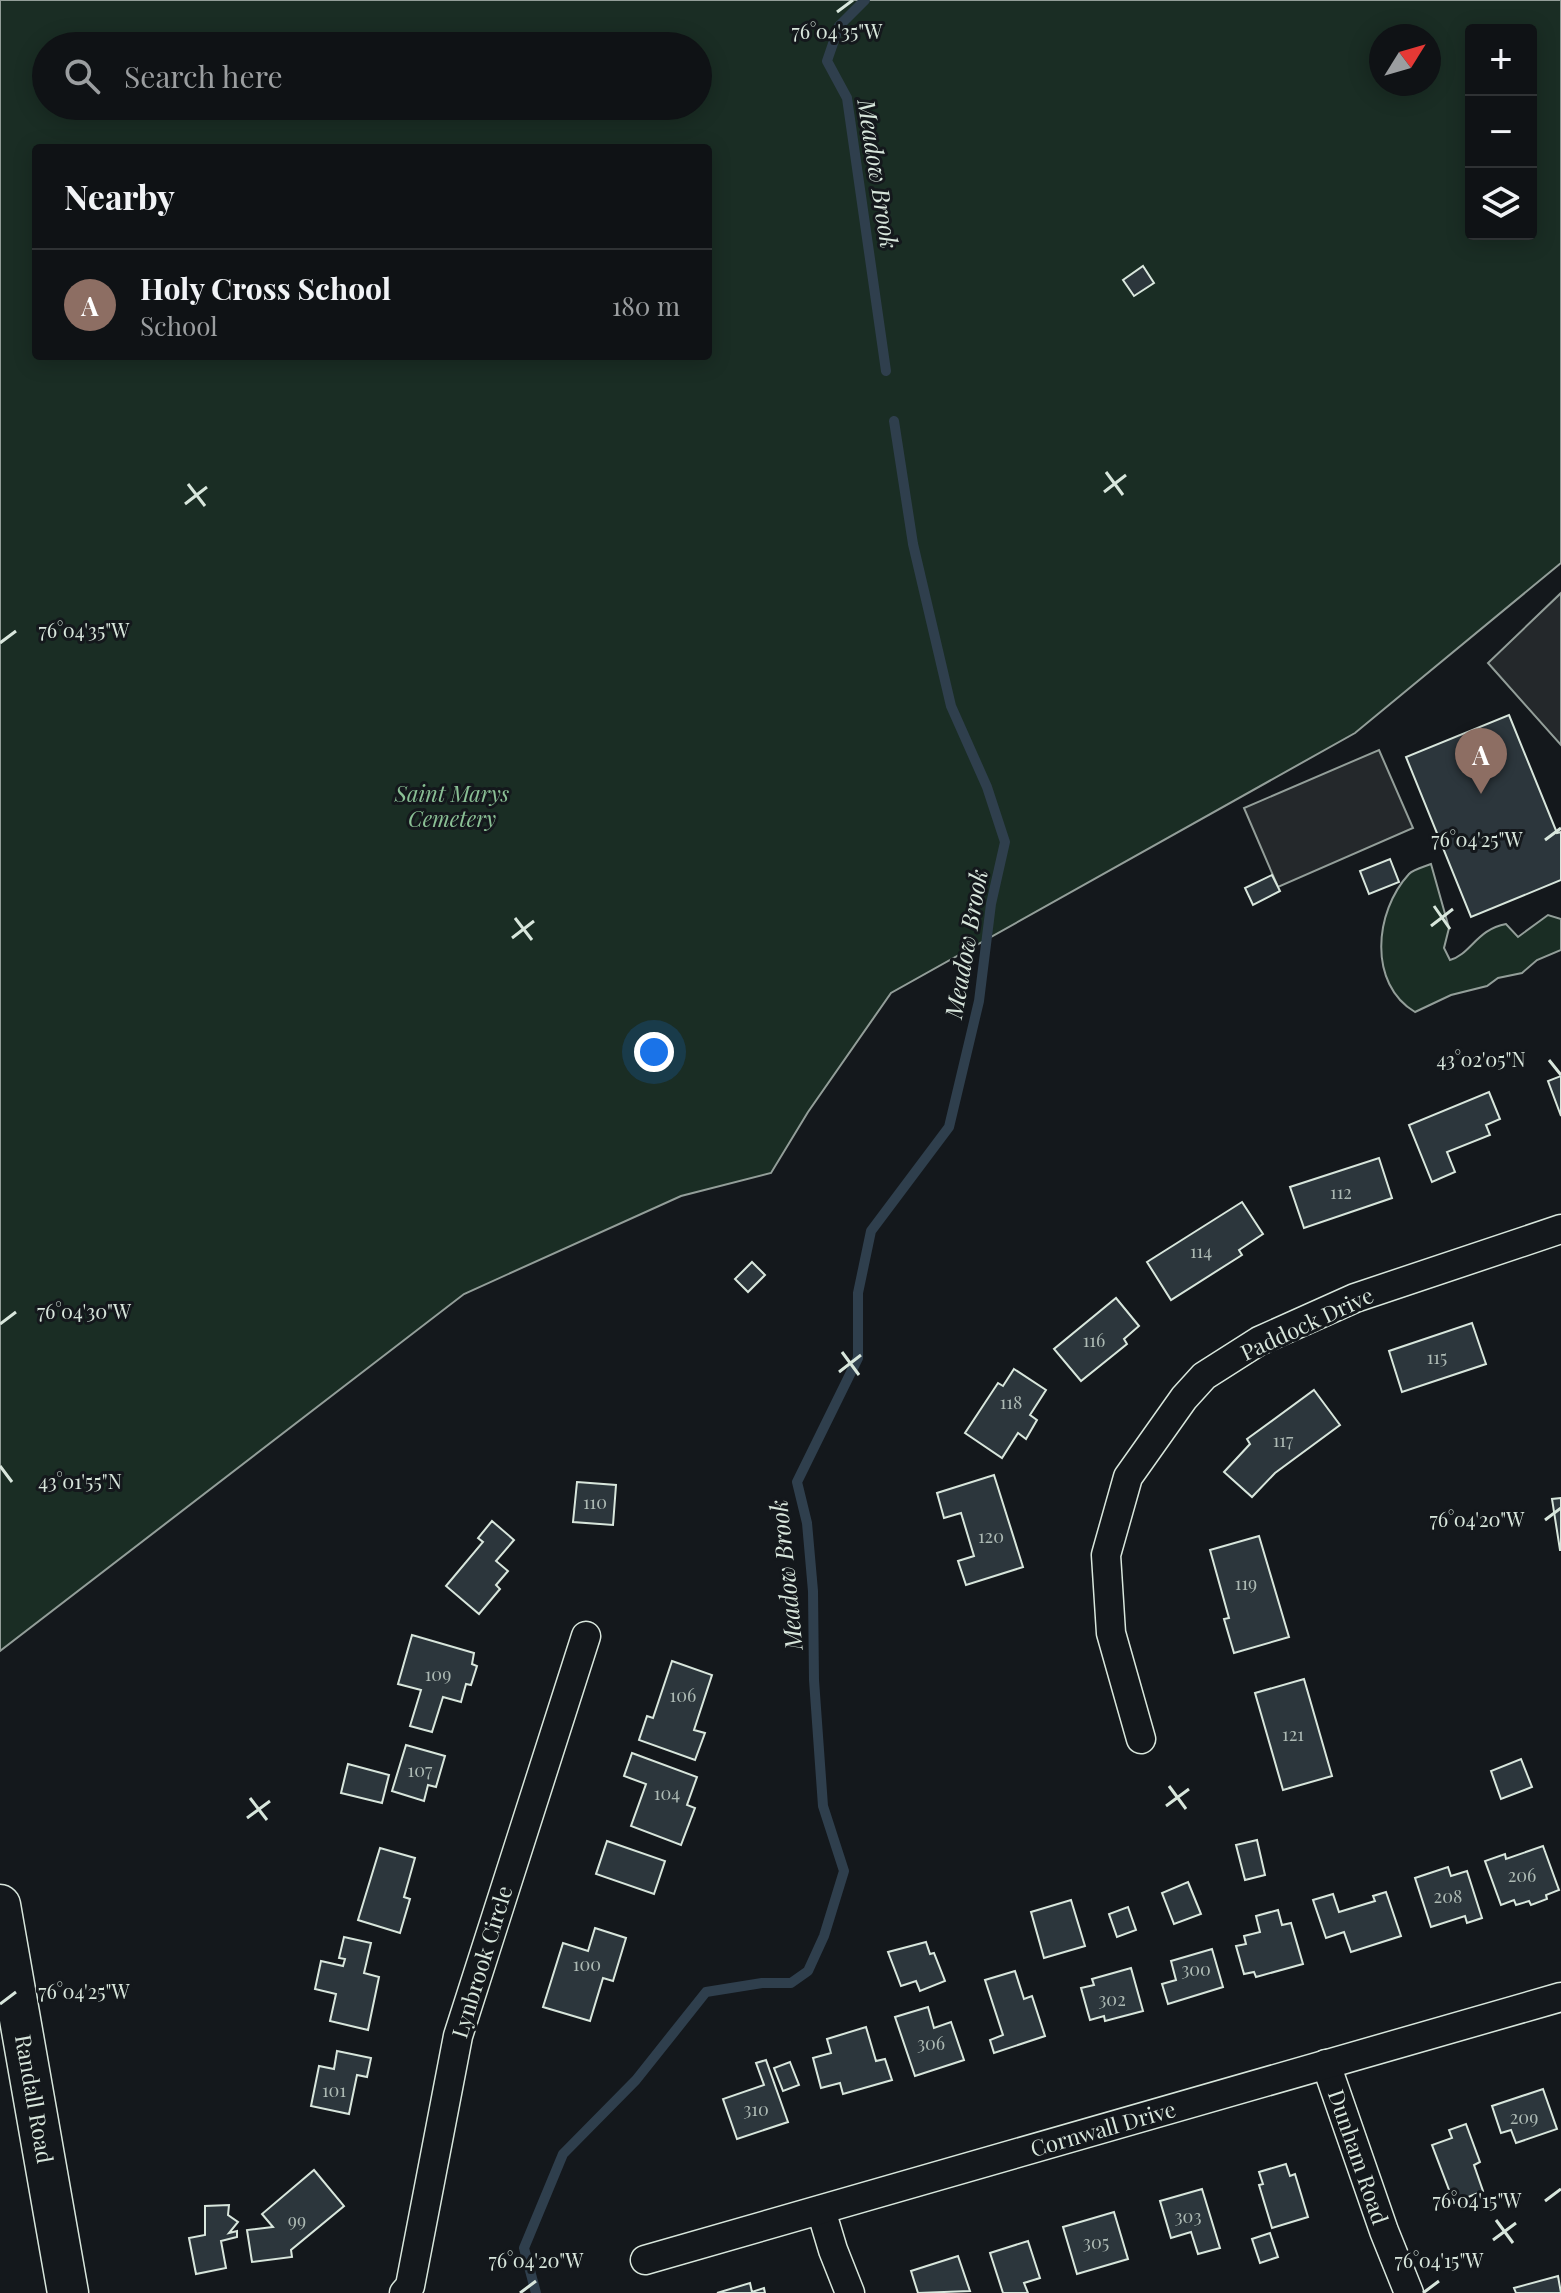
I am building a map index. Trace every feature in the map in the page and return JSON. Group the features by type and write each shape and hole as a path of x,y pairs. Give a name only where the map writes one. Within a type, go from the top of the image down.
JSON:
{"street":[{"name":"Paddock Drive","path":"1141,1739 1111,1633 1106,1555 1128,1477 1184,1398 1204,1376 1259,1341 1355,1298 1561,1229"},
{"name":"Lynbrook Circle","path":"404,2293 410,2286 458,2036 586,1636"},
{"name":"Randall Road","path":"0,1905 68,2293"},
{"name":"Cornwall Drive","path":"645,2260 1561,1997"},
{"name":"Dunham Road","path":"1326,2064 1409,2293"},
{"path":"821,2210 850,2293"}],"green space":[{"name":"Saint Marys Cemetery","path":"0,0 1561,0 1561,563 1355,733 891,993 808,1112 771,1173 681,1196 464,1294 0,1651"},
{"path":"1431,864 1449,928 1444,948 1450,960 1496,927 1506,924 1518,937 1548,915 1561,919 1561,950 1537,960 1522,973 1451,995 1415,1012 1400,1000 1389,984 1381,947 1383,927 1397,890 1409,874"}],"shaded area":[{"path":"1561,593 1561,745 1488,663"},
{"path":"1379,750 1413,828 1278,887 1244,808"}],"building":[{"path":"1143,266 1154,283 1134,296 1123,280"},
{"path":"1509,715 1557,833 1561,832 1561,880 1471,917 1406,757"},
{"path":"1390,859 1399,882 1369,894 1360,871"},
{"path":"1272,875 1280,891 1253,905 1245,888"},
{"path":"1561,1076 1561,1116 1548,1081"},
{"path":"1489,1092 1500,1119 1486,1125 1490,1135 1447,1152 1455,1172 1432,1182 1409,1125"},
{"path":"1379,1158 1392,1198 1304,1228 1290,1187"},
{"path":"1242,1202 1263,1234 1239,1250 1242,1255 1171,1300 1147,1262"},
{"path":"752,1262 765,1275 748,1292 735,1279"},
{"path":"1116,1298 1139,1326 1124,1339 1127,1344 1081,1381 1054,1349"},
{"path":"1472,1323 1486,1364 1402,1392 1389,1351"},
{"path":"1014,1369 1046,1390 1030,1415 1037,1420 1026,1439 1018,1433 1002,1458 965,1433 998,1383 1003,1386"},
{"path":"1314,1390 1340,1425 1275,1473 1252,1497 1224,1472 1250,1444 1247,1439"},
{"path":"994,1475 1023,1567 966,1585 958,1561 974,1556 961,1513 944,1518 937,1493"},
{"path":"577,1482 616,1485 613,1525 573,1522"},
{"path":"1561,1498 1561,1550 1560,1550 1552,1499"},
{"path":"492,1521 514,1540 496,1561 508,1571 496,1585 500,1589 479,1614 446,1586 483,1542 478,1538"},
{"path":"1259,1536 1289,1637 1234,1653 1224,1619 1229,1618 1210,1550"},
{"path":"412,1635 474,1653 472,1664 477,1666 471,1685 466,1684 461,1702 443,1697 432,1732 410,1726 421,1690 398,1684"},
{"path":"672,1661 712,1675 694,1730 705,1733 695,1760 639,1740 647,1716 653,1718"},
{"path":"1304,1679 1332,1776 1283,1790 1255,1693"},
{"path":"406,1745 445,1756 436,1787 428,1785 424,1801 392,1791"},
{"path":"632,1753 697,1777 687,1805 695,1808 681,1845 631,1826 646,1784 624,1776"},
{"path":"1521,1759 1532,1787 1501,1799 1491,1771"},
{"path":"348,1764 389,1775 382,1803 341,1793"},
{"path":"1257,1840 1265,1875 1245,1880 1236,1845"},
{"path":"607,1841 665,1861 654,1894 596,1874"},
{"path":"1543,1846 1559,1890 1531,1905 1529,1901 1516,1905 1514,1900 1501,1905 1485,1861 1505,1854 1506,1859"},
{"path":"380,1848 415,1858 404,1897 410,1899 400,1933 358,1920"},
{"path":"1448,1867 1451,1876 1467,1871 1482,1918 1467,1923 1465,1916 1431,1927 1415,1878"},
{"path":"1188,1882 1201,1914 1174,1924 1162,1893"},
{"path":"1386,1892 1401,1936 1351,1952 1344,1932 1326,1938 1313,1900 1333,1894 1339,1912 1375,1901 1373,1896"},
{"path":"1071,1900 1085,1946 1044,1958 1031,1912"},
{"path":"1128,1907 1136,1930 1117,1937 1109,1914"},
{"path":"1278,1910 1282,1925 1291,1923 1303,1964 1256,1977 1254,1972 1244,1974 1236,1946 1246,1944 1244,1936 1260,1932 1256,1916"},
{"path":"595,1928 626,1938 613,1981 603,1978 590,2021 543,2007 563,1943 588,1951"},
{"path":"344,1937 371,1943 364,1973 379,1977 368,2030 330,2021 336,1994 315,1989 321,1961 343,1966 345,1959 339,1958"},
{"path":"926,1942 945,1981 920,1991 916,1981 901,1986 888,1952"},
{"path":"1212,1949 1223,1987 1168,2004 1162,1984 1176,1980 1171,1961"},
{"path":"1131,1968 1143,2011 1105,2021 1104,2016 1090,2020 1081,1988 1094,1985 1092,1979"},
{"path":"1015,1971 1024,1999 1032,1996 1045,2036 994,2053 990,2040 1003,2035 985,1980"},
{"path":"928,2007 934,2028 951,2022 964,2060 915,2076 895,2017"},
{"path":"866,2027 876,2061 885,2059 892,2080 843,2094 840,2083 821,2088 813,2058 831,2053 827,2039"},
{"path":"337,2051 371,2058 367,2077 357,2075 349,2114 311,2106 319,2066 334,2069"},
{"path":"766,2060 788,2122 737,2139 723,2099 764,2085 756,2063"},
{"path":"790,2062 799,2085 783,2091 774,2068"},
{"path":"1543,2089 1557,2129 1516,2143 1511,2130 1501,2133 1492,2106"},
{"path":"1466,2124 1480,2162 1474,2165 1483,2191 1454,2203 1432,2145 1452,2138 1449,2130"},
{"path":"1286,2164 1290,2176 1295,2174 1308,2217 1272,2228 1259,2185 1263,2184 1259,2172"},
{"path":"314,2170 344,2206 291,2250 292,2257 252,2262 247,2230 273,2227 262,2214"},
{"path":"1202,2189 1220,2248 1198,2254 1191,2232 1171,2238 1160,2201"},
{"path":"229,2205 228,2215 238,2222 229,2233 237,2231 237,2237 221,2241 226,2268 196,2274 189,2238 205,2235 205,2206"},
{"path":"1114,2212 1128,2259 1077,2274 1063,2227"},
{"path":"1270,2233 1278,2257 1260,2263 1252,2239"},
{"path":"1028,2241 1040,2278 1024,2283 1028,2293 1003,2293 990,2253"},
{"path":"958,2256 970,2291 918,2293 911,2271"},
{"path":"1558,2276 1561,2293 1516,2293 1514,2288"},
{"path":"750,2283 752,2292 764,2288 765,2293 717,2293"}],"waterway":[{"name":"Meadow Brook","path":"865,0 839,26 827,61 847,98 886,371"},
{"name":"Meadow Brook","path":"536,2293 524,2248 563,2154 636,2080 706,1992 762,1983 791,1983 808,1971 824,1936 844,1871 823,1806 814,1680 813,1591 807,1523 797,1482 858,1358 858,1293 871,1231 949,1127 979,1001 991,904 1005,842 987,787 951,706 913,544 894,421"}],"place":[{"name":"Holy Cross School","path":"1481,794"}]}
